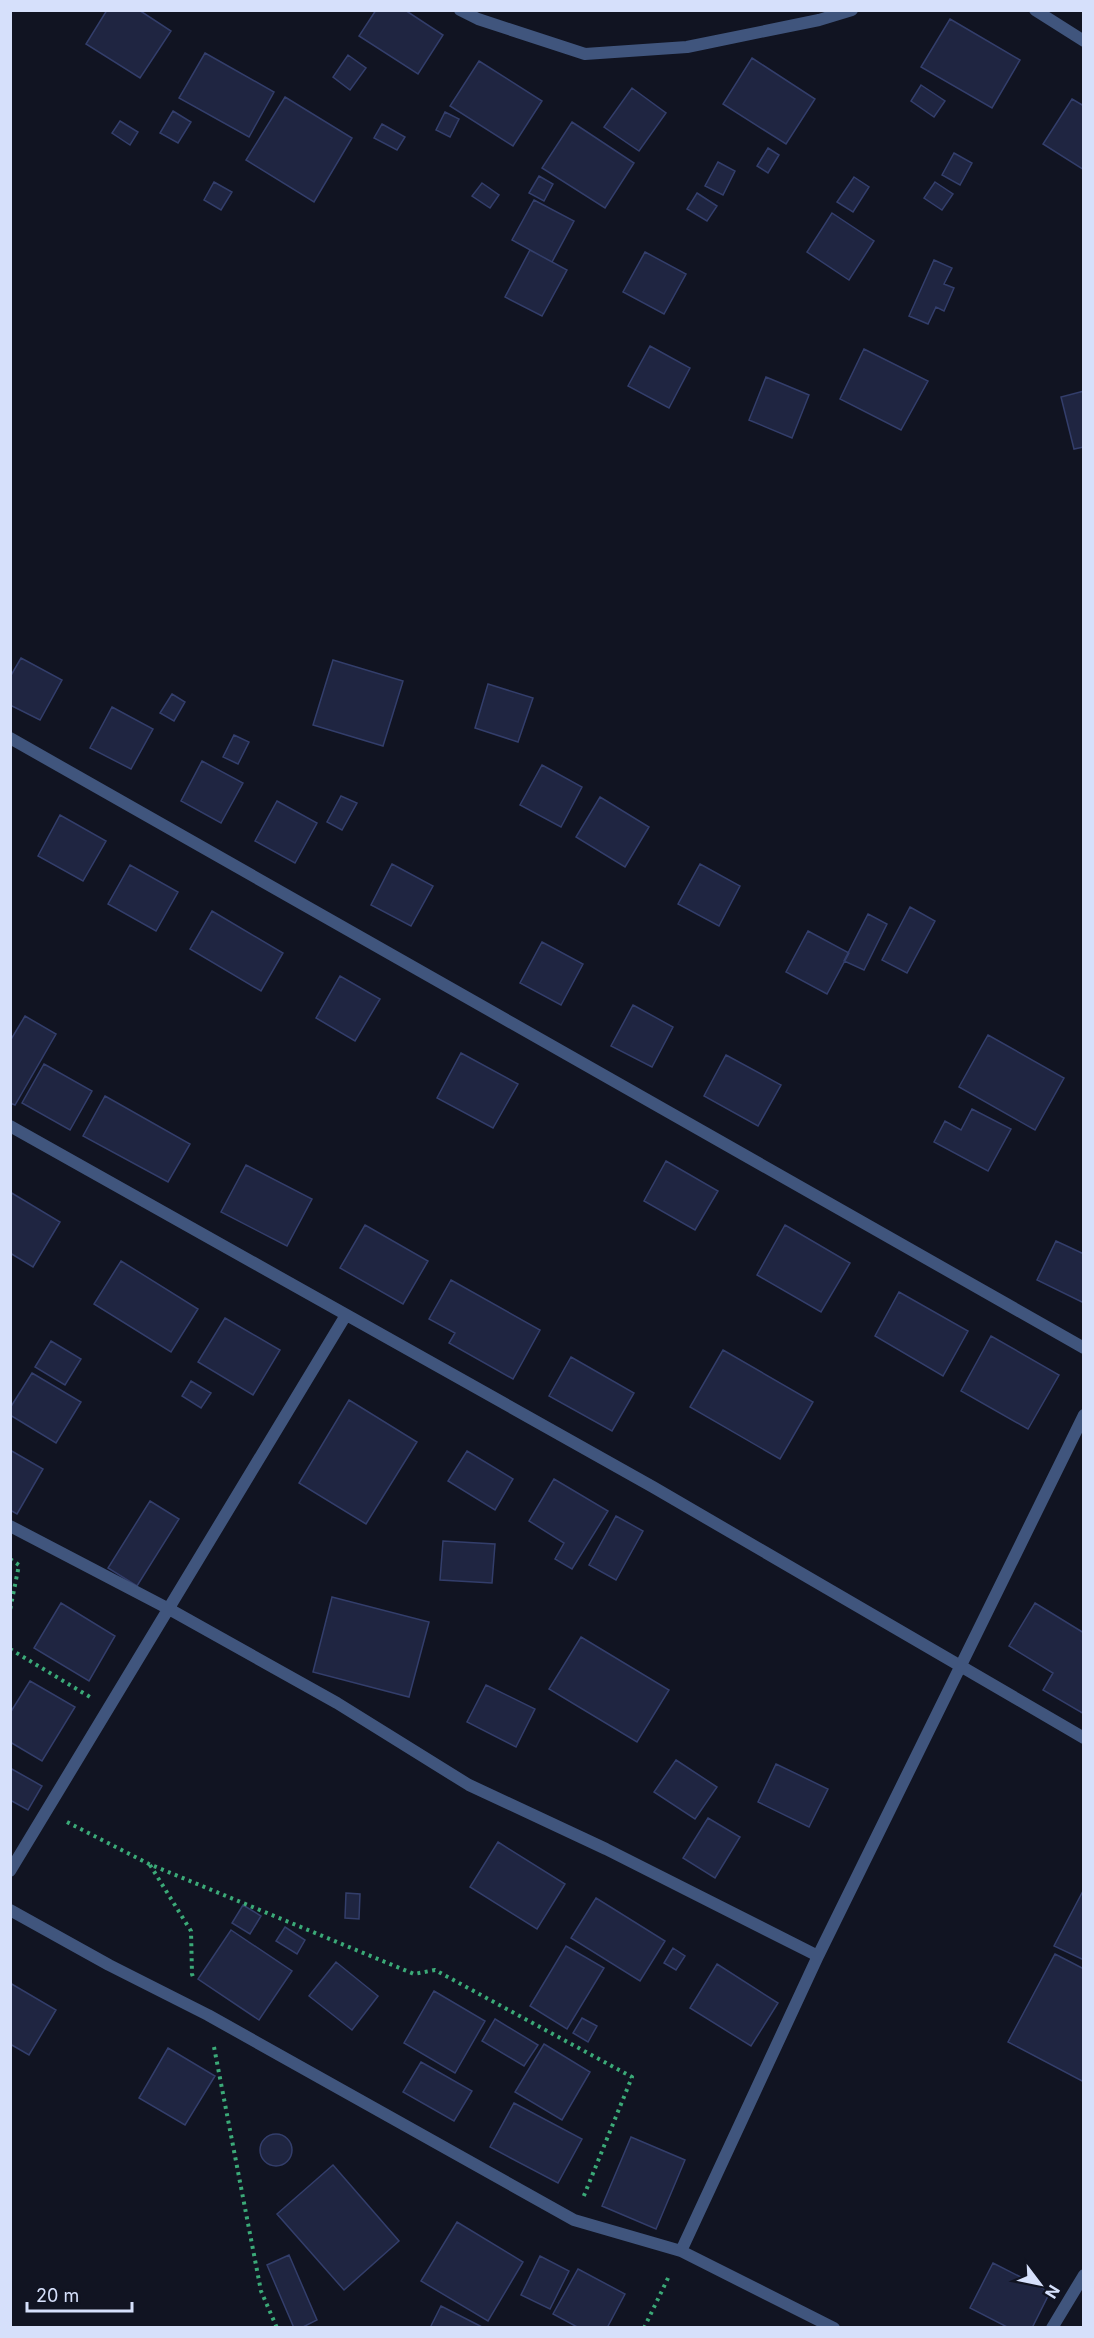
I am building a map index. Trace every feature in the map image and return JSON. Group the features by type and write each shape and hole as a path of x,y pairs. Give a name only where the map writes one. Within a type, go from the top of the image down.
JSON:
{"street":[{"path":"460,10 481,15 585,54 687,47 819,21 852,10"},
{"path":"1035,10 1083,41"},
{"path":"10,738 1083,1348"},
{"path":"12,1130 653,1487 1083,1738"},
{"path":"10,1871 346,1315"},
{"path":"681,2251 818,1956 1083,1415"},
{"path":"10,1526 169,1609 338,1703 469,1785 606,1848 818,1956"},
{"path":"10,1910 109,1965 208,2015 574,2220 681,2251 834,2328"},
{"path":"1052,2328 1083,2275"}],"path":[{"path":"10,1559 19,1565 10,1610"},
{"path":"10,1649 90,1697 86,1707"},
{"path":"47,1812 149,1864 414,1974 435,1970 632,2077 574,2220"},
{"path":"149,1864 191,1930 192,1974 208,2015 261,2291 277,2328"},
{"path":"644,2328 681,2251"}],"building":[{"path":"107,10 139,10 171,31 140,78 86,44"},
{"path":"376,10 405,10 443,35 418,74 359,36"},
{"path":"950,19 1020,60 992,108 921,67"},
{"path":"205,53 274,92 249,137 179,98"},
{"path":"348,55 366,68 350,90 333,77"},
{"path":"752,58 815,99 786,144 723,104"},
{"path":"479,61 542,101 513,146 450,106"},
{"path":"921,85 945,101 934,117 911,101"},
{"path":"632,88 666,113 639,151 604,127"},
{"path":"285,97 352,138 314,202 246,160"},
{"path":"1072,99 1084,106 1084,170 1043,144"},
{"path":"173,111 191,122 178,143 160,133"},
{"path":"445,112 459,119 450,137 436,130"},
{"path":"120,121 138,132 130,145 112,133"},
{"path":"572,122 634,163 605,208 542,168"},
{"path":"382,124 405,137 397,150 374,138"},
{"path":"768,148 779,155 768,173 757,166"},
{"path":"954,153 972,163 960,185 942,175"},
{"path":"718,162 735,171 723,195 705,186"},
{"path":"539,176 553,184 544,201 529,193"},
{"path":"854,177 869,187 853,212 837,202"},
{"path":"214,182 232,192 221,210 204,200"},
{"path":"935,182 953,194 942,210 924,198"},
{"path":"482,183 499,195 490,208 472,196"},
{"path":"697,193 717,206 707,221 687,209"},
{"path":"534,200 574,221 552,262 512,240"},
{"path":"832,213 874,241 849,280 807,252"},
{"path":"530,250 567,270 542,316 505,297"},
{"path":"645,252 686,274 664,314 623,292"},
{"path":"934,260 952,268 944,284 954,288 944,311 936,307 928,324 909,316"},
{"path":"650,346 690,368 669,408 628,386"},
{"path":"864,349 928,381 901,430 840,399"},
{"path":"766,377 809,395 792,438 749,420"},
{"path":"1084,391 1084,447 1074,449 1061,397"},
{"path":"21,658 62,680 40,720 10,705 10,677"},
{"path":"333,660 403,681 383,746 313,725"},
{"path":"488,684 533,698 518,742 475,728"},
{"path":"172,694 185,702 174,721 160,713"},
{"path":"112,707 153,729 131,769 90,748"},
{"path":"234,735 249,742 238,764 223,757"},
{"path":"202,761 243,783 221,823 181,801"},
{"path":"542,765 582,787 561,827 520,805"},
{"path":"341,796 357,803 342,830 327,822"},
{"path":"600,797 649,827 625,867 576,837"},
{"path":"277,801 317,823 295,863 255,841"},
{"path":"60,815 106,841 83,881 38,856"},
{"path":"392,864 433,886 411,926 371,905"},
{"path":"700,864 740,886 719,926 678,904"},
{"path":"130,865 178,892 156,931 108,904"},
{"path":"910,907 935,921 907,973 882,960"},
{"path":"212,911 283,953 261,991 190,949"},
{"path":"868,914 887,924 864,970 844,961"},
{"path":"808,931 849,953 827,994 786,972"},
{"path":"542,942 583,964 561,1005 520,983"},
{"path":"340,976 380,999 355,1041 316,1018"},
{"path":"633,1005 673,1027 652,1067 611,1046"},
{"path":"25,1016 56,1034 15,1105 10,1103 10,1041"},
{"path":"988,1035 1064,1078 1035,1130 959,1087"},
{"path":"461,1053 518,1084 493,1128 437,1098"},
{"path":"726,1055 781,1085 758,1126 704,1096"},
{"path":"44,1064 92,1091 70,1130 22,1103"},
{"path":"105,1096 190,1144 168,1182 83,1136"},
{"path":"972,1109 1011,1129 988,1171 934,1142 945,1121 961,1130"},
{"path":"666,1161 718,1191 695,1230 644,1201"},
{"path":"246,1165 312,1199 287,1246 221,1212"},
{"path":"10,1192 60,1222 33,1267 10,1253"},
{"path":"365,1225 428,1261 403,1304 340,1268"},
{"path":"785,1225 850,1263 821,1312 757,1275"},
{"path":"1056,1241 1084,1254 1084,1303 1037,1280"},
{"path":"121,1261 198,1309 171,1352 94,1304"},
{"path":"451,1280 540,1330 513,1379 449,1343 455,1333 429,1319"},
{"path":"899,1292 968,1331 943,1376 875,1336"},
{"path":"225,1318 280,1350 253,1395 198,1362"},
{"path":"991,1336 1059,1375 1028,1429 961,1391"},
{"path":"51,1341 81,1359 65,1385 35,1367"},
{"path":"723,1350 813,1402 780,1459 690,1407"},
{"path":"571,1357 634,1393 612,1431 549,1396"},
{"path":"32,1373 81,1402 56,1443 10,1415 10,1408"},
{"path":"191,1381 211,1393 201,1408 182,1396"},
{"path":"349,1400 417,1442 366,1524 299,1483"},
{"path":"10,1450 43,1469 17,1514 10,1510"},
{"path":"467,1451 513,1479 495,1510 448,1481"},
{"path":"554,1479 608,1511 572,1569 555,1559 564,1543 529,1521"},
{"path":"150,1501 179,1519 137,1586 108,1568"},
{"path":"616,1516 643,1531 616,1580 589,1565"},
{"path":"443,1541 495,1544 492,1583 440,1580"},
{"path":"332,1597 429,1622 409,1697 313,1672"},
{"path":"61,1603 115,1636 89,1681 34,1648"},
{"path":"1035,1603 1084,1633 1084,1714 1043,1690 1053,1673 1009,1646"},
{"path":"581,1637 669,1690 637,1742 549,1689"},
{"path":"30,1681 75,1707 42,1761 10,1742 10,1713"},
{"path":"486,1685 535,1709 516,1747 467,1722"},
{"path":"676,1760 717,1787 695,1819 654,1792"},
{"path":"776,1764 828,1789 809,1827 758,1802"},
{"path":"10,1768 42,1786 28,1810 10,1800"},
{"path":"708,1818 740,1837 715,1878 683,1858"},
{"path":"498,1842 565,1884 537,1929 470,1887"},
{"path":"1084,1889 1084,1960 1054,1946"},
{"path":"346,1893 360,1894 359,1919 345,1918"},
{"path":"596,1898 665,1941 640,1981 571,1938"},
{"path":"243,1905 261,1916 250,1934 232,1923"},
{"path":"285,1927 305,1940 297,1954 276,1941"},
{"path":"231,1930 292,1971 259,2020 198,1979"},
{"path":"566,1946 604,1968 567,2029 530,2006"},
{"path":"673,1948 685,1956 676,1970 664,1963"},
{"path":"1055,1954 1084,1969 1084,2082 1008,2042"},
{"path":"336,1962 378,1996 352,2030 309,1996"},
{"path":"717,1964 778,2003 751,2046 690,2008"},
{"path":"10,1983 56,2010 29,2055 10,2044"},
{"path":"434,1991 485,2021 455,2073 404,2043"},
{"path":"582,2018 597,2026 588,2042 573,2033"},
{"path":"495,2019 538,2045 524,2066 482,2041"},
{"path":"544,2044 590,2072 562,2120 515,2092"},
{"path":"168,2048 215,2076 185,2125 139,2098"},
{"path":"421,2062 472,2091 454,2121 403,2092"},
{"path":"514,2103 582,2139 558,2183 490,2147"},
{"path":"276,2134 287,2139 292,2150 287,2161 276,2166 265,2161 260,2150 265,2139"},
{"path":"631,2137 685,2160 656,2229 602,2206"},
{"path":"333,2165 399,2241 344,2290 277,2214"},
{"path":"457,2222 523,2262 488,2321 421,2281"},
{"path":"289,2255 317,2320 301,2328 294,2328 267,2265"},
{"path":"540,2256 569,2271 550,2309 521,2295"},
{"path":"993,2263 1050,2292 1032,2328 1009,2328 970,2308"},
{"path":"578,2269 625,2294 607,2328 579,2328 553,2314"},
{"path":"441,2306 484,2328 430,2328"}]}
